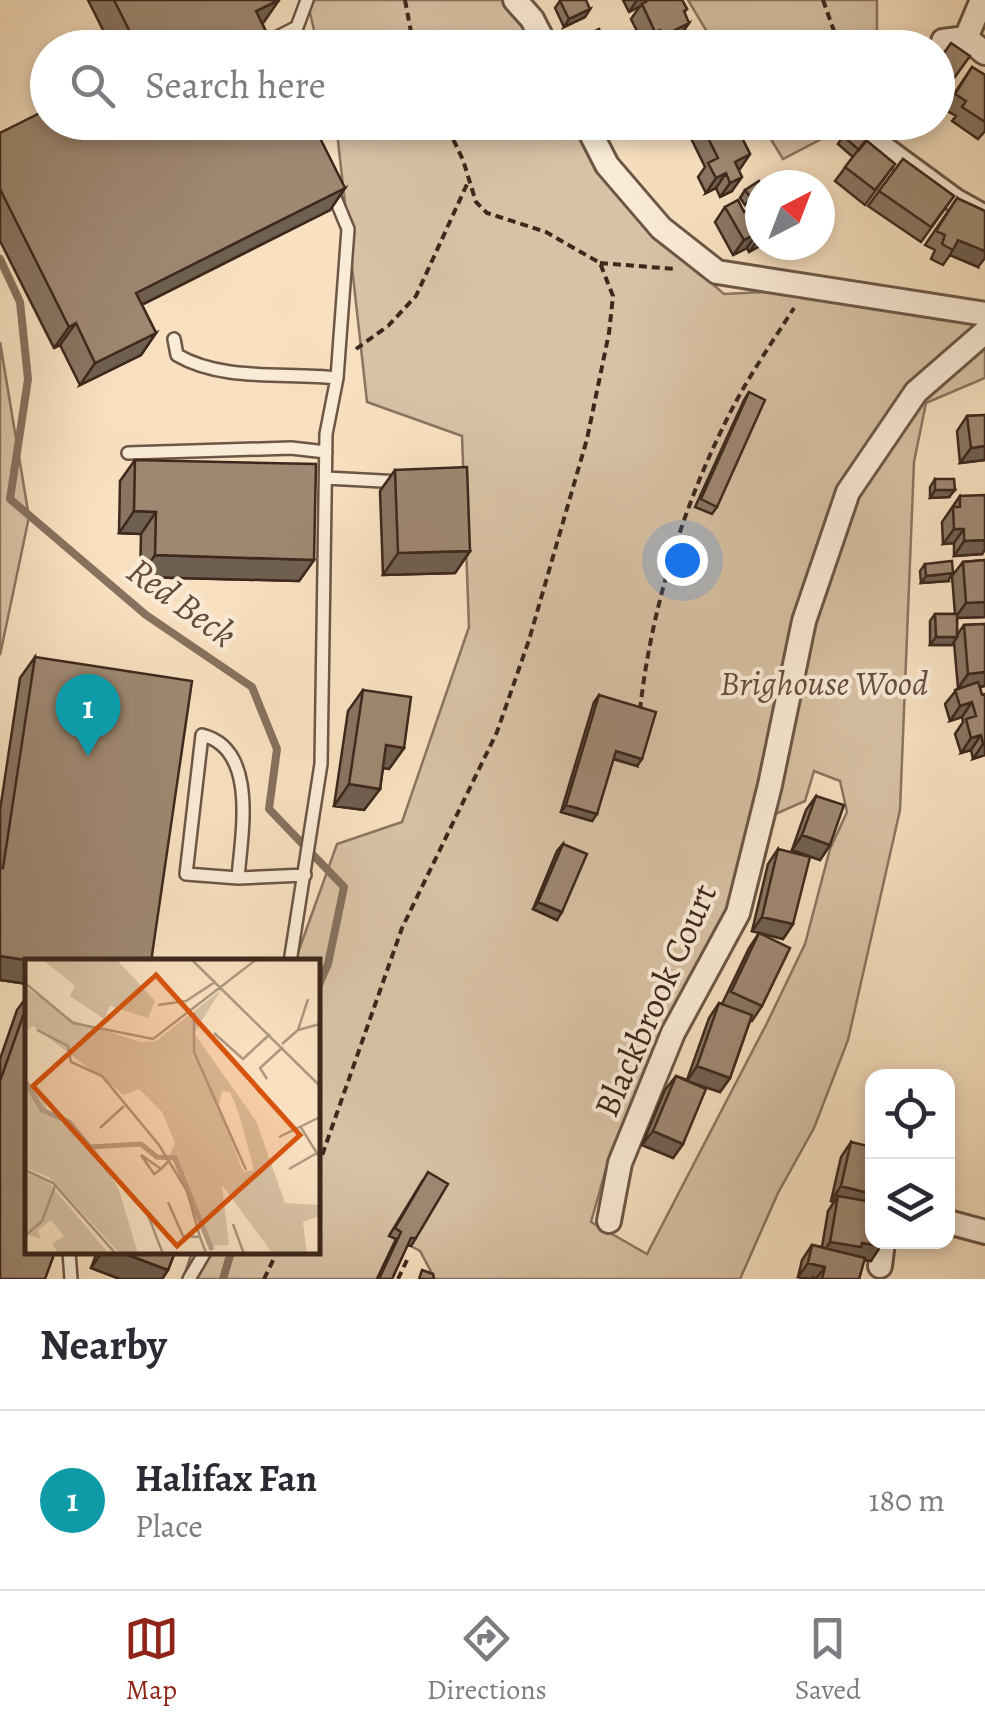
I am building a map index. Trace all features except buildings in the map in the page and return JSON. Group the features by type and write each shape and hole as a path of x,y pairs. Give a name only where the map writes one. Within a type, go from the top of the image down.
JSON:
{"street":[{"path":"514,0 537,30"},
{"path":"965,44 982,0"},
{"path":"594,140 607,166 661,228 718,272 985,314"},
{"path":"873,140 956,202 985,218"},
{"name":"Blackbrook Court","path":"610,1221 620,1163 673,1032 738,912 770,785 804,621 848,492 916,392 985,332"},
{"path":"955,1224 985,1232"},
{"path":"880,1266 882,1249"}],"lane":[{"path":"291,30 297,27 307,0"},
{"path":"291,959 322,764 326,452 337,378 348,229 328,180"},
{"path":"174,338 177,356 196,366 231,372 337,378"},
{"path":"128,452 291,448 326,452"},
{"path":"326,478 414,482"},
{"path":"238,878 245,792 236,765 215,738 202,736 186,874 238,878 306,872"},
{"path":"69,1254 70,1279"},
{"path":"190,1279 203,1254"}],"path":[{"path":"405,0 411,30"},
{"path":"823,0 834,30"},
{"path":"452,140 476,202 487,214 546,232 600,263 678,269"},
{"path":"337,378 351,353 388,326 416,296 469,179"},
{"path":"320,1161 402,928 497,732 529,640 587,439 609,334 612,296 600,263"},
{"path":"640,710 645,668 683,516 728,417 806,286"},
{"path":"264,1279 276,1254"},
{"path":"398,1279 406,1260"}],"green space":[{"path":"307,0 507,0 524,30 314,30"},
{"path":"688,0 877,0 877,30 706,30"},
{"name":"Brighouse Wood","path":"338,140 583,140 640,216 724,294 783,291 985,325 985,378 926,403 914,462 900,810 848,1040 814,1128 778,1193 740,1279 435,1279 420,1251 390,1235 396,1239 377,1279 183,1279 191,1254 320,1254 320,959 296,959 337,844 402,822 469,627 462,436 367,402","holes":["814,771 840,781 847,812 830,849 805,944 647,1254 591,1222 606,1169 666,1029 727,911 750,825 805,801"]},
{"path":"771,140 819,140 783,159"},
{"path":"0,342 29,517 0,655"}],"waterway":[{"name":"Red Beck","path":"0,259 20,302 28,379 10,499 146,615 252,687 277,749 269,809 344,887 328,964 320,982"},
{"name":"Red Beck","path":"223,1279 230,1254"}],"place":[{"name":"Halifax Fan","path":"88,756"}]}
